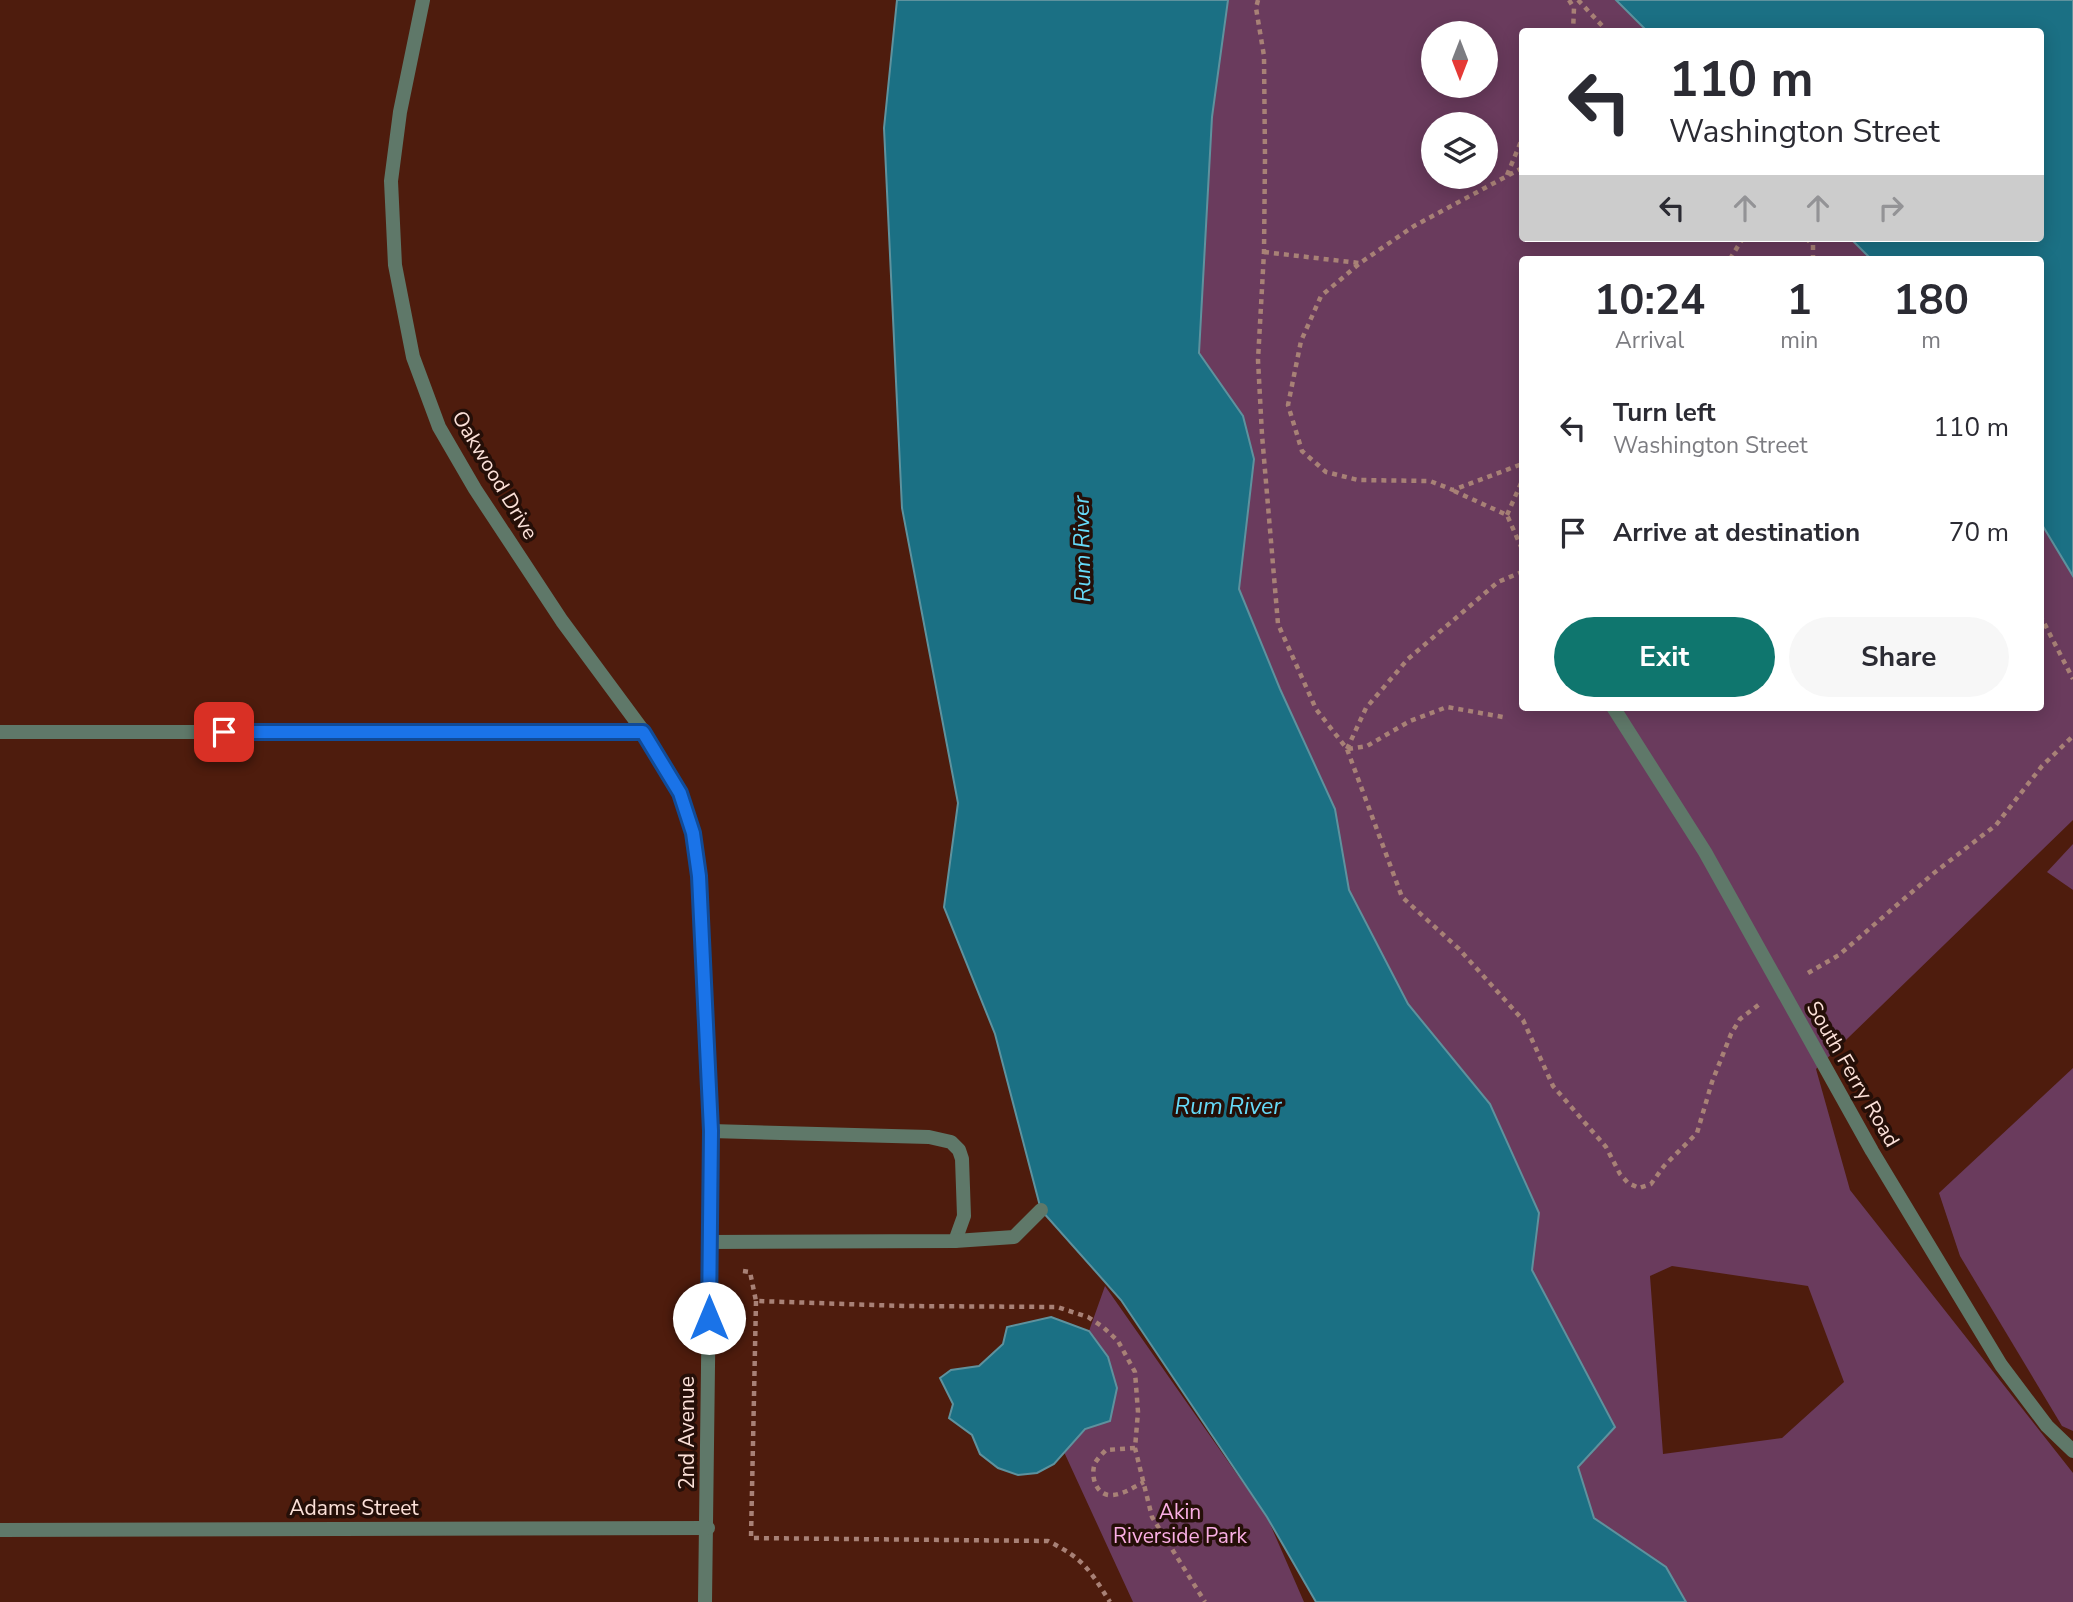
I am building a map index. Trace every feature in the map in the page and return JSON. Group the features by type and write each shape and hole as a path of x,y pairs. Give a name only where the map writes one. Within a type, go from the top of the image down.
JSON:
{"street":[{"name":"Oakwood Drive","path":"424,0 400,112 391,181 396,265 413,357 439,427 475,489 562,621 643,732"},
{"name":"South Ferry Road","path":"1616,711 1705,852 1872,1151 2001,1365 2047,1426 2073,1451"},
{"path":"0,732 643,732"},
{"name":"2nd Avenue","path":"643,732 680,793 693,833 699,876 711,1131 705,1602"},
{"path":"711,1131 929,1137 951,1142 959,1150 963,1169 964,1216 955,1241"},
{"path":"709,1242 955,1241 1014,1237 1041,1210"},
{"name":"Adams Street","path":"0,1530 708,1528"}],"path":[{"path":"1258,0 1255,8 1264,56 1264,252 1258,360 1278,624 1316,709 1347,749 1402,897 1459,949 1523,1020 1553,1086 1606,1147 1620,1174 1639,1188 1651,1184 1664,1166 1697,1133 1712,1082 1731,1034 1740,1019 1765,1000"},
{"path":"1569,0 1574,8 1573,28"},
{"path":"1578,0 1604,28"},
{"path":"1507,176 1519,146"},
{"path":"1519,170 1414,226 1360,263 1321,296 1301,341 1288,405 1302,451 1326,472 1358,480 1430,481 1507,516 1519,542"},
{"path":"1264,252 1360,263"},
{"path":"1453,490 1519,465"},
{"path":"1507,516 1519,488"},
{"path":"1347,749 1366,708 1408,659 1498,582 1519,573"},
{"path":"2044,623 2073,679"},
{"path":"1347,749 1367,746 1410,721 1447,707 1503,717"},
{"path":"1808,973 1839,955 1934,873 1996,825 2042,766 2073,736"},
{"path":"710,1265 750,1272 756,1301 751,1538 1048,1541 1074,1554 1089,1569 1110,1602"},
{"path":"756,1301 1057,1307 1088,1317 1103,1327 1118,1341 1135,1372 1138,1412 1135,1448 1152,1517 1205,1602"},
{"path":"1135,1448 1106,1450 1096,1460 1093,1473 1095,1482 1099,1491 1110,1496 1123,1493 1144,1482"}],"green space":[{"path":"1228,0 1616,0 1644,28 1519,28 1519,242 1854,242 1868,256 1519,256 1519,711 2044,711 2044,528 2073,576 2073,820 1816,1069 1850,1190 2073,1473 2073,1602 1686,1602 1666,1567 1594,1518 1578,1467 1614,1427 1532,1269 1539,1213 1490,1105 1408,1004 1349,890 1335,809 1280,689 1239,589 1254,459 1199,353 1212,117","holes":["1672,1266 1808,1286 1844,1382 1782,1438 1663,1454 1650,1276"]},
{"path":"2073,844 2073,890 2047,872"},
{"path":"2073,1068 2073,1431 2062,1426 1960,1256 1939,1193"},
{"name":"Akin Riverside Park","path":"1105,1286 1267,1517 1304,1602 1133,1602 1064,1452 1085,1429 1108,1357 1089,1331"}],"water":[{"name":"Rum River","path":"897,0 1228,0 1212,117 1199,353 1243,416 1254,459 1239,589 1280,689 1335,809 1349,890 1408,1004 1490,1104 1539,1213 1532,1270 1615,1427 1578,1467 1594,1518 1666,1567 1686,1602 1316,1602 1267,1517 1121,1300 1041,1210 995,1034 944,907 958,803 902,508 884,128"},
{"path":"1616,0 2073,0 2073,576 2044,528 2044,256 1868,256 1854,242 2044,242 2044,28 1644,28"},
{"path":"1051,1317 1089,1331 1108,1357 1117,1388 1110,1421 1085,1429 1054,1464 1037,1473 1018,1475 998,1468 980,1454 972,1435 949,1418 953,1404 940,1378 951,1370 979,1366 1003,1344 1007,1327"}],"route":[{"path":"224,732 643,732 680,793 693,833 699,876 711,1131 709,1318"}]}
